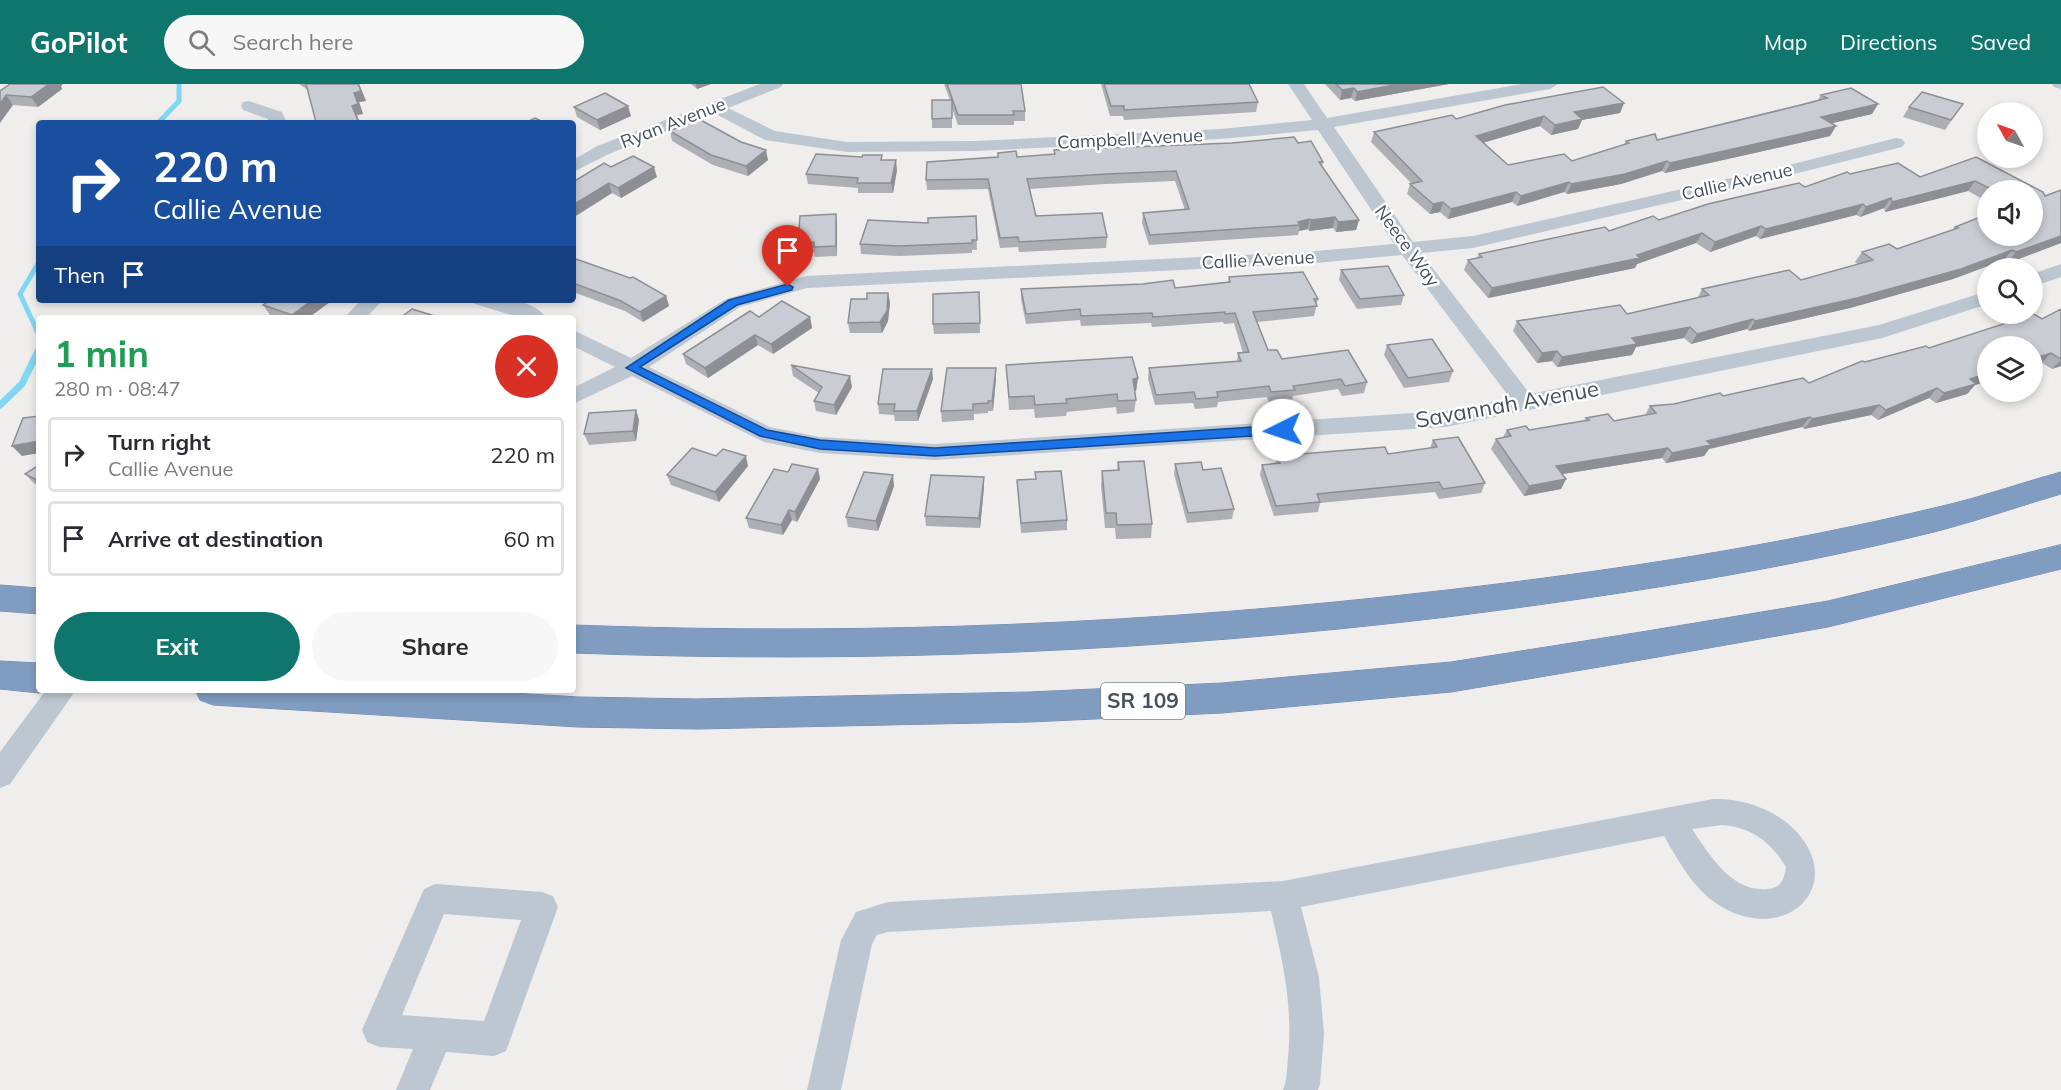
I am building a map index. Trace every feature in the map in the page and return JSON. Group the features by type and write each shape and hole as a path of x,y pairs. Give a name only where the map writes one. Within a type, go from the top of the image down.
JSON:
{"highway":[{"path":"576,639 807,644 999,640 1176,631 1313,619 1558,591 1711,564 1941,518 2061,483"},
{"name":"SR 109","path":"261,693 566,712 697,714 1030,707 1222,698 1451,677 1669,642 1828,614 2061,557"},
{"path":"0,598 36,601"},
{"path":"0,675 36,678"}],"street":[{"name":"Ryan Avenue","path":"576,165 603,150 775,84"},
{"name":"Neece Way","path":"1296,84 1407,248 1525,403"},
{"name":"Campbell Avenue","path":"714,107 771,136 847,147 975,146 1185,136 1322,124 1550,84"},
{"path":"249,106 276,116 277,120"},
{"name":"Callie Avenue","path":"576,396 631,368 733,303 806,282 1305,258 1473,242 1790,170 1896,143"},
{"path":"2043,277 2061,270"},
{"name":"Savannah Avenue","path":"576,339 764,434 820,445 935,452 1445,419 1881,332 1977,301"},
{"path":"357,315 370,303"},
{"path":"378,315 390,303"},
{"path":"494,303 522,310 531,315"},
{"path":"0,775 60,693"},
{"path":"824,1090 857,940 867,923 888,917 1282,896 1671,821"},
{"path":"1282,896 1303,977 1307,1034 1303,1084 1300,1090"},
{"path":"435,898 542,907 494,1039 437,1034 379,1030 435,898"},
{"path":"413,1090 437,1034"}],"building":[{"path":"10,84 49,84 31,97 6,95 0,104 0,91"},
{"path":"306,84 358,84 361,91 354,93 358,104 352,106 358,120 315,120"},
{"path":"947,84 1021,84 1025,111 1013,111 1014,115 958,115"},
{"path":"1104,84 1249,84 1258,102 1124,110 1124,106 1111,106"},
{"path":"1336,84 1399,84 1357,92 1354,88 1342,90"},
{"path":"1603,87 1624,103 1574,112 1582,119 1555,125 1544,116 1476,136 1508,165 1564,154 1572,161 1629,143 1626,141 1655,134 1657,140 1801,105 1827,98 1821,95 1851,88 1878,104 1821,117 1836,126 1670,163 1667,161 1625,174 1571,184 1569,182 1521,196 1516,192 1451,209 1443,202 1433,204 1410,184 1422,181 1374,132 1452,115 1456,119 1505,105"},
{"path":"1922,92 1963,104 1951,120 1909,107"},
{"path":"605,93 628,106 597,120 574,107"},
{"path":"932,100 952,100 952,118 932,119"},
{"path":"697,118 741,142 766,150 746,166 711,155 670,131"},
{"path":"1294,137 1298,143 1311,141 1323,162 1319,162 1359,220 1338,222 1335,217 1310,219 1298,222 1300,225 1150,235 1143,213 1189,209 1176,171 1027,179 1036,216 1102,213 1107,237 1019,242 1018,237 1000,238 988,179 926,180 927,162 998,157 998,153 1016,151 1017,157 1055,154 1054,150 1232,143"},
{"path":"816,154 862,157 863,155 882,155 881,160 896,160 891,183 857,183 858,178 806,174"},
{"path":"633,156 654,167 618,188 609,183 576,203 576,180 604,163 611,167"},
{"path":"1976,157 1977,168 1997,168 2020,180 1977,180 1977,182 1892,202 1891,198 1866,207 1863,204 1766,229 1761,226 1715,242 1702,233 1637,255 1640,258 1492,288 1468,260 1482,257 1479,254 1605,227 1609,231 1653,216 1659,220 1708,204 1799,183 1805,187 1847,172 1850,174 1898,163 1920,177"},
{"path":"2061,190 2061,236 2043,242 2043,192 2045,196"},
{"path":"836,214 836,246 814,247 814,242 798,243 800,216"},
{"path":"976,216 977,240 972,240 972,243 899,246 860,244 868,220 928,223 928,218"},
{"path":"1977,218 1977,246 2033,246 2016,252 2012,250 1991,258 1977,258 1977,263 1961,269 1857,298 1755,321 1753,319 1697,334 1690,327 1632,338 1637,344 1562,357 1557,351 1542,353 1517,321 1620,305 1627,314 1709,295 1702,289 1789,270 1801,280 1873,260 1862,252 1889,244 1897,249 1958,228 1955,227"},
{"path":"576,259 630,278 633,277 666,296 640,312 621,301 576,284"},
{"path":"1388,266 1404,295 1360,299 1341,270"},
{"path":"1303,272 1318,299 1314,299 1317,306 1253,312 1268,350 1277,350 1282,359 1348,350 1367,382 1345,386 1341,379 1293,386 1295,390 1271,392 1269,386 1217,392 1218,397 1196,399 1194,392 1156,395 1149,368 1241,361 1238,353 1249,352 1235,313 1153,317 1152,313 1081,316 1080,309 1026,314 1021,289 1143,284 1173,280 1175,288 1230,282 1229,277"},
{"path":"979,292 980,323 933,324 933,294"},
{"path":"867,293 888,293 887,311 880,322 848,323 851,299 867,299"},
{"path":"782,301 810,317 771,344 755,335 705,368 683,354 750,311 759,317"},
{"path":"266,303 308,303 292,315 263,305"},
{"path":"412,309 431,315 404,315"},
{"path":"2061,309 2061,359 2051,353 2043,356 2043,336 1977,336 1977,377 1970,379 1976,384 1944,393 1937,388 1886,410 1879,405 1812,419 1810,417 1707,441 1711,445 1672,453 1668,448 1556,466 1566,479 1529,486 1496,439 1511,436 1507,430 1526,426 1529,430 1589,420 1586,418 1608,414 1614,421 1656,413 1650,406 1674,404 1720,393 1723,396 1803,378 1809,383 1862,361 1926,346 1929,348 2003,324 2043,324 2043,318"},
{"path":"1432,339 1453,371 1408,378 1387,345"},
{"path":"1132,357 1138,378 1133,379 1136,400 1118,401 1117,394 1066,399 1067,403 1035,405 1034,396 1009,397 1006,365"},
{"path":"791,365 850,376 834,405 814,401 822,387"},
{"path":"947,368 996,368 992,401 973,404 973,410 941,411"},
{"path":"883,369 932,369 917,411 894,411 895,404 878,404"},
{"path":"636,410 633,431 584,434 589,413"},
{"path":"36,416 36,442 12,446 23,418"},
{"path":"1458,437 1485,483 1443,489 1439,482 1317,494 1320,502 1276,506 1262,465 1280,463 1277,456 1385,447 1388,454 1437,447 1433,440"},
{"path":"692,448 716,456 723,449 746,456 715,492 667,475"},
{"path":"1144,461 1152,524 1117,525 1116,513 1106,513 1102,471 1119,470 1118,462"},
{"path":"1201,462 1203,470 1221,468 1234,509 1188,513 1175,464"},
{"path":"792,464 818,469 795,512 789,510 781,525 746,518 774,469 788,472"},
{"path":"36,467 36,480 25,474"},
{"path":"1061,471 1067,520 1021,523 1017,480 1036,479 1035,472"},
{"path":"864,472 893,475 876,521 846,517"},
{"path":"931,475 984,477 979,518 925,516"}],"waterway":[{"path":"161,120 179,101 179,84"},
{"path":"36,267 20,294 36,329"},
{"path":"0,405 22,384 36,355"}],"route":[{"path":"788,287 733,303 631,368 738,419 764,434 820,445 935,452 1283,430"}]}
